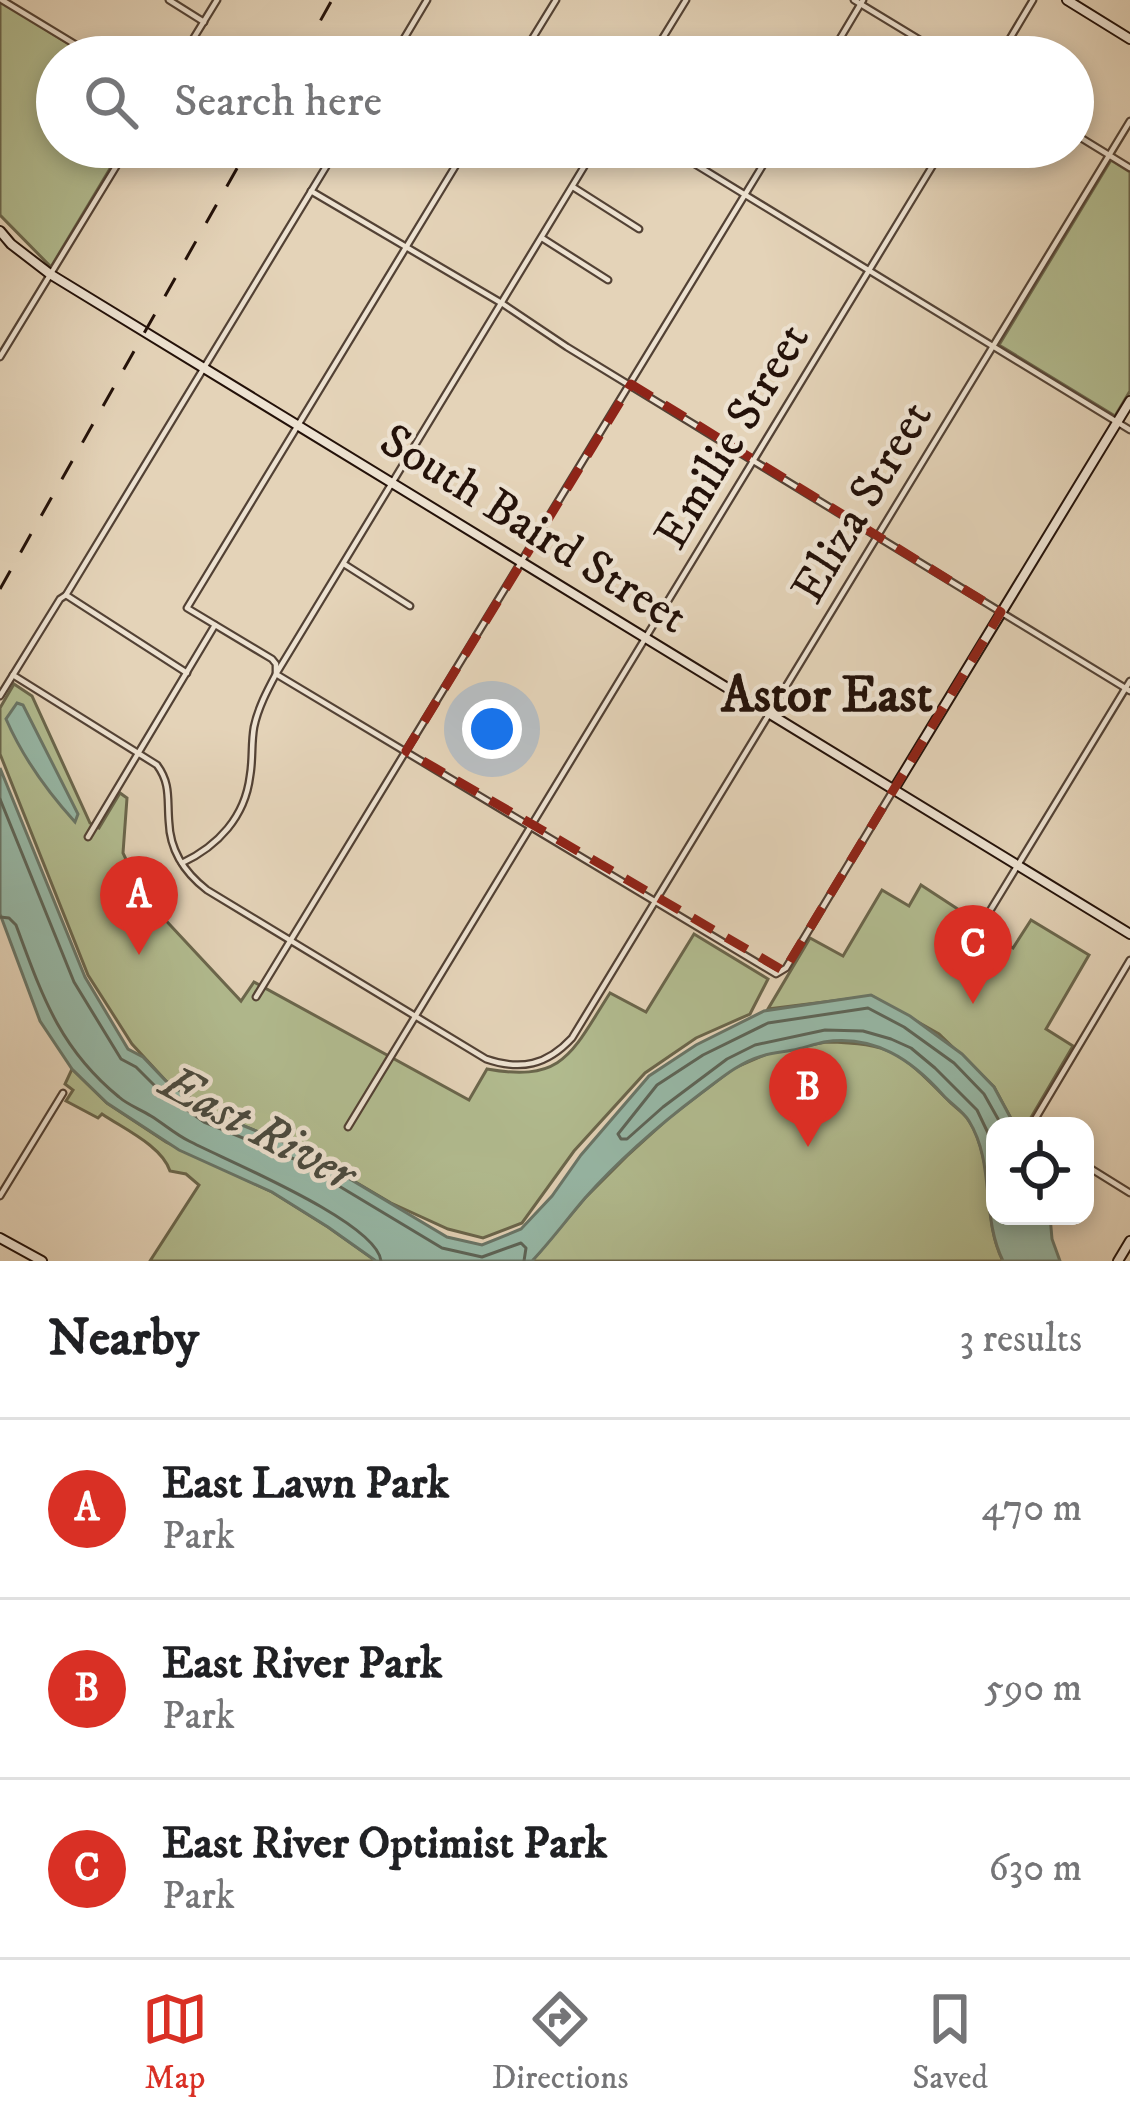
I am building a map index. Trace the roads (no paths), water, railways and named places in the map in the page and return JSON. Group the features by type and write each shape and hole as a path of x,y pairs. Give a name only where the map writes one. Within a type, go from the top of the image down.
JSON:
{"street":[{"path":"2,0 61,36"},
{"path":"169,0 204,22"},
{"path":"195,36 217,0"},
{"path":"406,36 427,0"},
{"path":"534,36 556,0"},
{"path":"664,36 686,0"},
{"path":"1012,36 1033,0"},
{"path":"1066,0 1130,39"},
{"path":"840,36 859,1 915,36"},
{"name":"Eliza Street","path":"416,1016 503,1065 526,1066 544,1060 572,1038 1130,121"},
{"path":"1094,146 1130,168"},
{"path":"0,358 115,168"},
{"path":"0,697 325,168"},
{"path":"276,674 272,659 187,608 454,168"},
{"path":"181,863 216,842 231,825 250,782 257,715 276,674 584,168"},
{"path":"701,168 1130,430"},
{"path":"256,997 761,168"},
{"name":"Emilie Street","path":"349,1127 931,168"},
{"path":"573,186 639,229"},
{"path":"311,191 503,304 1128,690"},
{"name":"South Baird Street","path":"0,231 50,274 1130,934"},
{"path":"542,238 608,280"},
{"path":"276,674 779,974 1130,401"},
{"path":"344,563 410,606"},
{"path":"66,595 187,673"},
{"path":"88,837 215,625"},
{"path":"13,675 157,765 166,780 169,830 181,863 196,881 416,1016"},
{"path":"982,924 1130,681"},
{"path":"1035,1117 1130,960"},
{"path":"0,1196 62,1093"},
{"path":"1094,1171 1130,1193"},
{"path":"0,1238 43,1261"},
{"path":"1118,1261 1130,1240"}],"water":[{"path":"17,703 23,705 78,814 75,822 36,773 6,719"},
{"path":"0,768 85,977 128,1049 210,1112 298,1148 447,1237 482,1245 521,1229 649,1076 696,1045 764,1011 871,995 962,1054 994,1087 1010,1117 986,1117 986,1183 977,1137 966,1117 891,1052 842,1041 766,1055 722,1078 670,1118 585,1198 532,1261 376,1261 272,1192 179,1150 107,1103 72,1069 40,1021 0,914"},
{"path":"1051,1225 1060,1261 1003,1261 992,1226"}],"railway":[{"path":"312,36 332,0"},
{"path":"0,589 237,168"}],"place":[{"name":"East Lawn Park","path":"139,955"},
{"name":"East River Optimist Park","path":"973,1004"},
{"name":"East River Park","path":"808,1147"}],"district":[{"name":"Astor East","path":"827,693"}],"water label":[{"name":"East River","path":"259,1126"}]}
